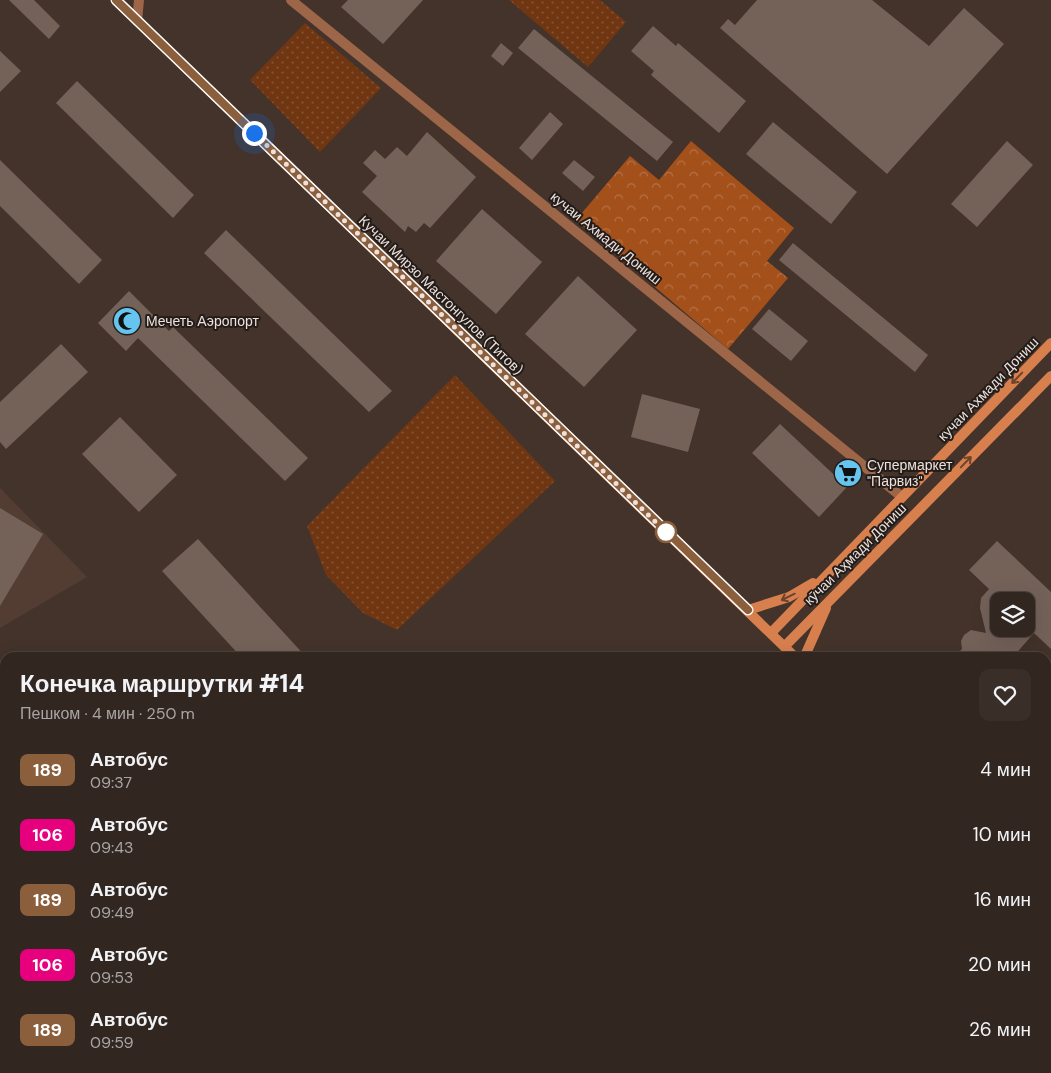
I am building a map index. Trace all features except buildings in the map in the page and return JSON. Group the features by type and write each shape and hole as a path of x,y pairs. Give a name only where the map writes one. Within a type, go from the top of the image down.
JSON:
{"street":[{"name":"Кучаи Мирзо Мастонгулов (Титов)","path":"116,0 790,652"},
{"path":"137,21 140,0"},
{"name":"кучаи Ахмади Дониш","path":"291,0 902,497"},
{"name":"кучаи Ахмади Дониш","path":"771,633 1051,343"},
{"name":"кӯчаи Аҳмади Дониш","path":"784,646 1051,376"},
{"path":"748,610 789,597 824,576"},
{"path":"807,652 822,615 837,591"}],"shaded area":[{"path":"509,0 600,0 626,22 588,67"},
{"path":"305,23 381,88 320,152 250,80"},
{"path":"455,375 555,481 397,630 363,613 326,575 307,526"},
{"path":"0,488 87,577 0,628"}],"green space":[{"path":"691,141 794,228 767,261 788,278 728,349 576,220 630,156 659,180"}],"bus line":[{"name":"189","path":"116,0 748,610"}],"place":[{"name":"Мечеть Аэропорт","path":"127,321"},
{"name":"Супермаркет \"Парвиз\"","path":"848,473"}],"route":[{"path":"254,133 666,532"}]}
